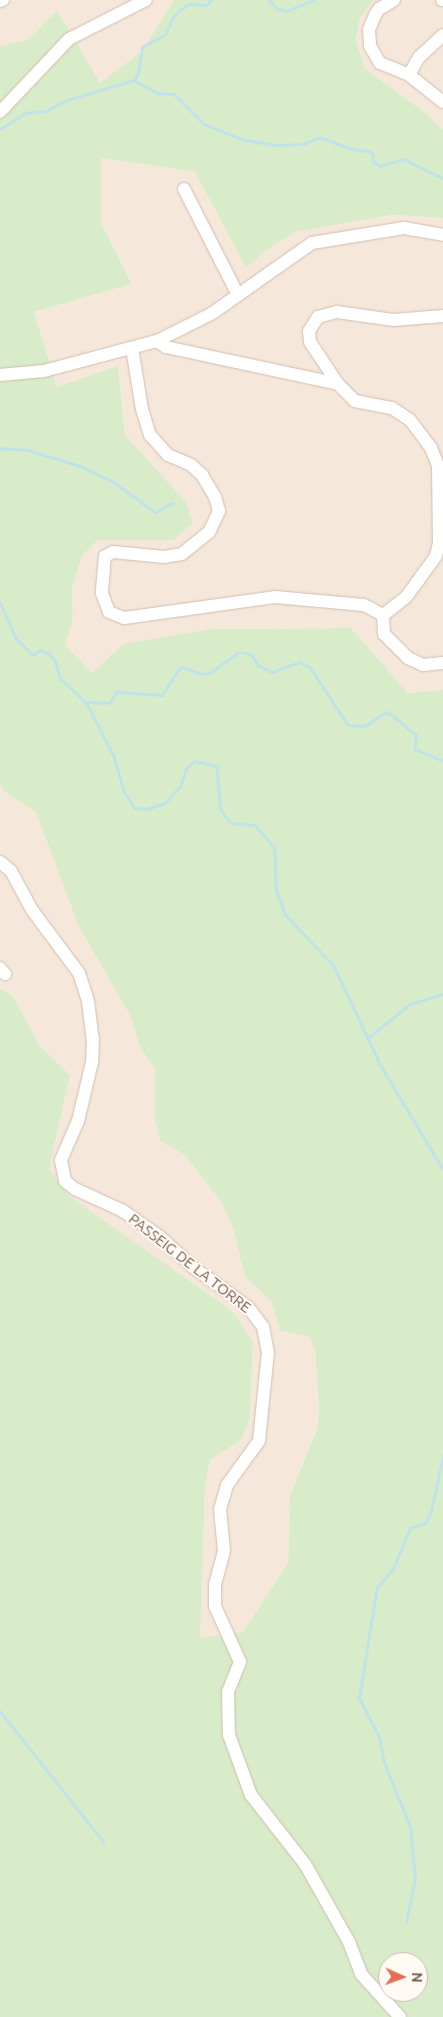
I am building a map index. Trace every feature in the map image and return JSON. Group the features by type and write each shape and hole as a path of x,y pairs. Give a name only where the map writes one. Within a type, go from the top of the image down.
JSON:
{"street":[{"path":"0,112 69,39 146,0"},
{"path":"394,0 379,9 375,15 369,30 370,46 380,63 409,75 443,102"},
{"path":"409,75 419,57 443,35"},
{"path":"184,189 238,295"},
{"path":"0,375 44,371 157,341 196,322 312,244 404,228 443,235"},
{"path":"383,615 405,598 436,556 440,543 438,465 432,448 402,412 355,402 338,384 310,342 309,331 318,317 337,312 394,320 443,316"},
{"path":"157,341 166,347 338,384"},
{"path":"132,348 142,410 150,435 168,455 191,465 202,474 215,497 219,511 209,532 182,554 164,557 113,552 105,556 102,593 109,612 124,618 275,597 364,605 383,615"},
{"path":"383,615 384,634 408,658 423,665 443,663"},
{"name":"PASSEIG DE LA TORRE","path":"0,862 11,871 32,910 79,973 88,1001 93,1039 92,1062 78,1121 61,1160 65,1181 75,1189 123,1211 159,1236 194,1268 248,1307 264,1327 268,1352 259,1441 227,1484 220,1509 224,1544 215,1585 215,1606 240,1662 228,1692 229,1735 251,1795 305,1864 348,1942 361,1974 400,2017"}],"shaded area":[{"path":"0,0 174,0 142,51 100,84 57,10 29,39 0,46"},
{"path":"373,0 443,0 443,130 423,111 365,69 356,39 360,18"},
{"path":"101,158 195,172 246,268 268,249 295,232 392,215 443,218 443,690 408,693 351,628 210,629 123,644 92,673 65,645 73,619 72,589 82,556 98,540 173,540 186,502 125,435 118,367 57,387 34,312 132,284 101,223"},
{"path":"0,782 3,791 36,812 78,925 131,1017 140,1048 155,1068 160,1141 185,1155 222,1203 233,1229 245,1277 271,1301 280,1331 310,1337 315,1350 319,1408 317,1427 290,1496 288,1563 243,1632 199,1639 205,1489 210,1460 242,1439 250,1416 253,1342 132,1242 69,1196 49,1169 70,1075 40,1046 13,996 0,989"}],"green space":[{"path":"174,0 373,0 360,18 356,39 365,69 423,111 443,130 443,218 392,215 295,232 268,249 246,268 195,172 101,158 101,223 132,284 34,312 57,387 118,366 125,435 186,502 193,523 173,540 98,540 82,556 72,589 73,619 65,645 92,673 123,644 210,629 351,628 408,693 443,690 443,2017 0,2017 0,989 13,996 40,1046 70,1075 49,1169 69,1196 232,1311 253,1342 250,1417 242,1439 210,1460 205,1489 200,1638 243,1632 288,1563 290,1496 317,1428 319,1408 315,1350 310,1337 280,1331 271,1301 245,1277 233,1229 222,1203 185,1155 160,1141 155,1117 155,1068 140,1048 131,1017 78,925 36,812 3,791 0,782 0,46 29,39 57,10 100,83 142,51"}],"waterway":[{"path":"0,129 26,113 46,111 67,100 134,80 138,73 142,47 165,35 173,17 180,10 190,4 206,5 211,0"},
{"path":"269,0 278,9 287,11 314,0"},
{"path":"134,80 157,93 174,94 204,124 241,139 275,145 303,144 320,137 349,148 372,152 374,162 380,166 403,159 443,178"},
{"path":"0,448 28,450 80,466 114,482 155,512 173,503"},
{"path":"0,602 16,638 33,655 40,650 48,653 55,660 60,678 86,702 114,756 124,791 135,808 147,809 165,803 181,785 186,769 194,761 217,766 220,807 225,816 232,823 255,825 275,848 276,889 285,914 334,966 381,1066 443,1169"},
{"path":"86,702 109,703 117,692 162,695 179,669 183,667 201,674 210,673 238,653 246,653 252,655 259,666 272,672 299,662 310,667 348,725 365,726 386,712 416,735 415,749 443,761"},
{"path":"368,1038 410,1004 443,994"},
{"path":"406,1922 415,1879 410,1827 384,1763 379,1737 359,1698 377,1587 393,1569 410,1528 425,1523 431,1511 443,1456"},
{"path":"0,1711 104,1842"}]}
